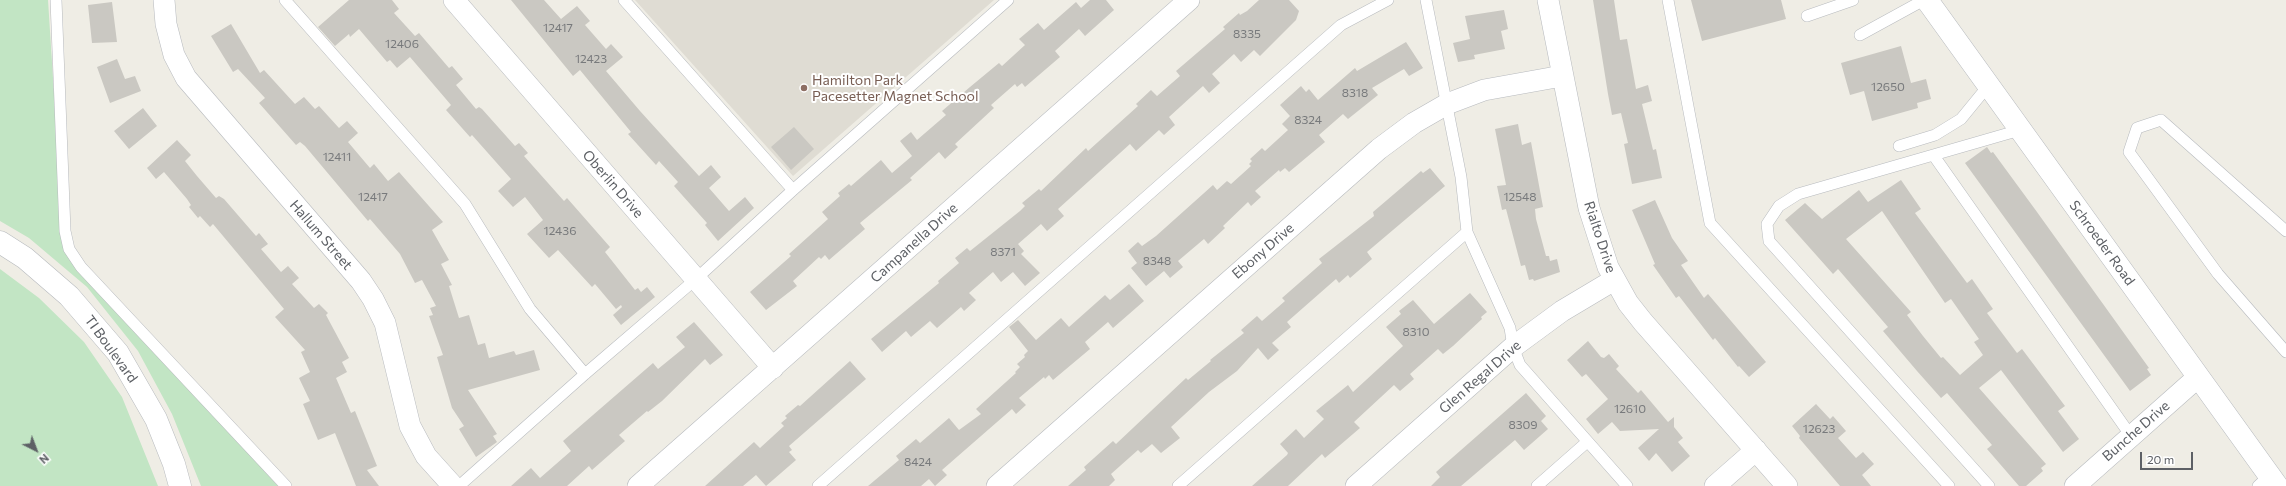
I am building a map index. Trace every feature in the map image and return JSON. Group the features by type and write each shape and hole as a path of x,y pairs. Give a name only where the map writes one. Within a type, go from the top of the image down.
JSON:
{"street":[{"name":"Hallum Street","path":"164,0 166,24 174,55 186,78 361,281 373,299 385,323 410,426 426,456 453,486"},
{"name":"Oberlin Drive","path":"454,0 773,368"},
{"name":"Campanella Drive","path":"638,486 1189,0"},
{"name":"Rialto Drive","path":"1548,0 1588,208 1608,267 1614,280 1643,322 1787,486"},
{"name":"Schroeder Road","path":"1927,0 2198,377 2268,482"},
{"name":"Ebony Drive","path":"997,486 1379,149 1414,123 1447,104 1484,90 1562,76"},
{"name":"TI Boulevard","path":"0,242 25,258 69,296 118,353 156,419 174,464 180,486"},
{"name":"Glen Regal Drive","path":"1356,486 1513,347 1562,311 1614,280"},
{"name":"Bunche Drive","path":"2075,486 2198,377"},
{"path":"1715,486 1756,450"}],"lane":[{"path":"56,0 65,231 69,249 81,267 286,486"},
{"path":"285,0 465,204 530,309 585,374"},
{"path":"624,0 793,190"},
{"path":"459,486 585,374 696,280 793,190 1008,0"},
{"path":"818,486 1341,25 1388,0"},
{"path":"1426,0 1461,177 1467,232 1510,328 1513,347 1520,365 1627,486"},
{"path":"1668,0 1710,223 1949,486"},
{"path":"1807,16 1853,0"},
{"path":"1860,34 1924,0"},
{"path":"1898,146 1935,135 1961,119 1988,86"},
{"path":"2286,231 2161,120 2137,128 2129,152 2218,274 2286,352"},
{"path":"1988,486 1769,241 1767,224 1780,206 1798,194 2020,130"},
{"path":"1934,156 2131,436"},
{"path":"1178,486 1467,232"},
{"path":"1537,486 1587,442"}],"shaded area":[{"name":"Hamilton Park Pacesetter Magnet School","path":"635,0 994,0 793,176"}],"green space":[{"path":"0,0 48,0 64,249 278,486 201,486 172,414 138,351 87,287 29,238 0,221"},
{"path":"0,269 39,298 84,342 122,397 158,486 0,486"}],"building":[{"path":"349,0 392,0 399,9 394,13 415,36 419,33 449,68 452,66 463,79 456,85 476,109 479,107 482,109 515,146 519,143 528,153 524,156 564,201 567,198 610,247 605,252 635,290 638,288 641,292 647,287 655,297 621,325 613,315 622,307 621,305 616,309 595,284 592,287 558,250 549,258 527,234 543,220 525,197 513,207 498,191 511,179 472,135 470,137 446,110 451,105 410,57 397,68 390,60 387,62 359,29 350,37 349,34 335,46 318,27"},
{"path":"511,0 544,0 561,19 577,6 590,21 585,25 606,49 611,44 623,57 606,71 640,111 699,176 711,165 721,177 709,188 729,211 745,197 754,208 718,241 705,225 707,223 674,186 678,182 659,161 656,165 628,134 631,132 580,70 573,76"},
{"path":"1090,0 1106,0 1114,10 1085,36 1079,29 1055,51 1060,57 1025,87 1022,83 1017,87 1015,84 991,105 994,108 955,144 958,147 945,159 939,152 910,178 912,180 860,223 865,229 829,260 825,255 821,259 819,257 793,281 797,286 766,310 750,292 791,256 789,254 828,219 822,212 840,196 838,193 849,184 851,186 881,160 892,173 912,156 900,141 911,132 917,140 946,115 942,111 999,63 1002,66 1025,45 1019,39 1038,23 1044,30 1076,2 1081,8"},
{"path":"1259,0 1289,0 1299,11 1296,20 1260,56 1254,50 1241,62 1234,54 1212,74 1220,83 1209,93 1203,86 1169,117 1175,125 1164,135 1159,130 1136,151 1130,144 1058,209 1064,216 1047,231 1041,224 1018,244 1024,251 1021,254 1040,273 1025,286 1013,272 1001,282 993,272 969,293 976,300 964,311 961,307 937,328 930,321 911,337 906,331 882,352 871,339 939,283 938,281 959,263 955,258 967,248 970,251 1020,211 1025,206 1022,203 1039,189 1041,191 1086,148 1088,151 1138,106 1136,104 1151,90 1157,96 1180,76 1176,71 1225,29 1223,27 1239,13 1240,15 1247,11"},
{"path":"1593,0 1614,0 1620,40 1627,39 1636,89 1648,85 1652,101 1642,104 1653,150 1656,149 1662,178 1632,184 1624,144 1628,143 1621,113 1612,115"},
{"path":"1691,0 1781,0 1786,19 1702,41"},
{"path":"112,2 117,42 92,43 88,5"},
{"path":"1504,10 1508,29 1501,31 1505,49 1474,55 1475,59 1458,62 1453,43 1470,39 1465,16"},
{"path":"231,24 260,73 264,70 295,104 304,97 315,109 319,106 339,128 347,121 358,133 348,142 370,168 374,164 388,181 399,172 443,222 432,230 449,260 441,264 452,285 449,286 459,318 469,315 478,345 485,343 489,358 514,351 516,355 534,350 540,370 468,390 497,434 493,436 497,442 476,457 459,429 464,426 452,408 437,357 443,355 429,316 433,315 430,308 436,306 422,280 415,283 400,254 370,219 368,221 305,146 300,142 296,145 259,103 265,98 238,69 233,72 211,36"},
{"path":"1406,42 1423,68 1409,76 1404,69 1372,88 1378,95 1348,119 1343,114 1319,135 1325,142 1289,172 1285,168 1280,172 1279,170 1255,191 1261,197 1251,206 1248,202 1223,226 1225,228 1208,244 1204,239 1178,261 1183,267 1170,278 1164,271 1146,286 1131,268 1137,263 1128,251 1138,242 1142,246 1156,236 1213,185 1217,190 1227,181 1231,184 1251,166 1249,164 1252,161 1250,159 1262,148 1265,151 1288,130 1282,124 1290,116 1280,105 1301,86 1306,92 1309,89 1318,100 1355,68 1357,71"},
{"path":"1901,46 1911,83 1926,79 1931,99 1917,103 1918,108 1872,121 1864,91 1850,95 1841,63"},
{"path":"117,59 125,79 135,76 141,91 110,103 97,67"},
{"path":"143,108 157,126 129,149 114,131"},
{"path":"1518,124 1522,145 1531,142 1543,207 1535,209 1536,219 1546,256 1549,256 1550,261 1557,259 1560,272 1534,281 1533,279 1529,280 1525,265 1521,266 1506,209 1502,210 1497,186 1506,185 1495,129"},
{"path":"794,127 814,149 791,170 771,147"},
{"path":"177,140 191,155 185,161 216,198 219,196 224,199 256,236 259,233 268,244 261,249 281,272 288,266 299,278 292,284 314,308 319,304 328,313 326,315 349,358 342,362 347,372 336,378 351,413 355,411 377,466 367,470 379,486 356,486 335,433 318,440 303,404 310,401 299,378 310,372 301,352 305,350 275,317 284,309 213,224 210,227 200,216 198,218 189,207 191,205 187,199 164,172 156,179 147,168"},
{"path":"1987,147 1991,153 1993,152 2037,212 2149,368 2147,369 2151,375 2130,391 1965,163"},
{"path":"1430,168 1445,186 1367,252 1372,259 1350,278 1348,275 1339,283 1336,279 1287,322 1291,327 1272,343 1279,350 1268,360 1258,348 1237,371 1209,392 1171,427 1180,438 1161,453 1152,444 1141,453 1138,450 1111,474 1115,480 1109,486 1068,486 1086,470 1084,467 1113,441 1116,444 1186,378 1188,380 1244,333 1241,330 1257,316 1262,321 1285,301 1282,298 1322,263 1319,259 1374,216 1373,212 1421,171 1423,173"},
{"path":"1901,180 1921,209 1915,213 1967,283 1972,279 1993,309 1987,313 2017,353 2022,349 2065,406 2058,411 2079,439 2063,452 2001,370 1979,388 2046,464 2041,468 2043,471 2026,486 2019,486 1987,449 1992,445 1947,393 1941,398 1917,371 1883,331 1888,327 1838,269 1833,274 1785,220 1805,203 1822,219 1859,190 1868,202","holes":["1882,211 1945,303 1951,299 1979,339 1974,342 1983,355 1960,375 1943,357 1941,358 1907,315 1911,312 1846,239"]},
{"path":"1655,200 1672,238 1688,261 1681,265 1704,298 1708,294 1766,362 1749,377 1739,366 1738,367 1715,338 1713,340 1679,296 1676,298 1653,265 1655,264 1632,210"},
{"path":"1129,284 1144,301 1113,328 1108,322 1085,342 1090,349 1053,380 1049,375 1045,379 1044,377 1019,398 1026,405 1016,414 1012,409 942,470 947,475 935,486 929,479 921,486 868,486 899,460 896,456 916,439 920,443 949,418 959,430 981,414 976,409 1016,373 1015,372 1020,367 1017,364 1025,357 1024,355 1028,351 1009,327 1018,320 1036,340 1061,318 1069,327 1105,295 1110,300"},
{"path":"1470,293 1487,312 1481,317 1482,319 1453,346 1443,354 1438,349 1410,374 1414,379 1400,391 1394,385 1354,422 1360,428 1325,458 1322,454 1288,486 1252,486 1287,455 1288,453 1280,444 1296,429 1304,438 1324,419 1316,411 1348,385 1353,392 1403,346 1386,327 1401,314 1399,311 1413,300 1434,324"},
{"path":"694,322 723,355 710,365 705,359 662,401 648,412 647,411 619,435 625,441 592,470 589,466 567,486 511,486 531,468 540,478 571,451 563,441 653,363 658,369 685,347 676,337"},
{"path":"1588,341 1601,357 1604,358 1609,354 1619,366 1616,369 1638,393 1641,390 1668,422 1674,417 1674,427 1683,438 1678,442 1690,456 1672,472 1656,453 1649,461 1638,448 1659,429 1620,431 1612,422 1598,434 1586,419 1608,399 1586,374 1582,377 1567,360"},
{"path":"850,361 866,379 789,446 792,450 789,452 796,460 766,486 756,475 743,486 705,486 754,442 760,448 784,426 781,423 787,418 785,416 798,405 800,406"},
{"path":"1526,393 1546,416 1541,421 1548,429 1524,450 1515,440 1461,486 1431,486 1440,477 1436,472"},
{"path":"1816,404 1830,419 1833,416 1846,431 1838,438 1856,458 1863,452 1874,464 1862,475 1871,486 1840,486 1799,438 1800,436 1792,426"}],"place":[{"name":"Hamilton Park Pacesetter Magnet School","path":"804,88"}]}
